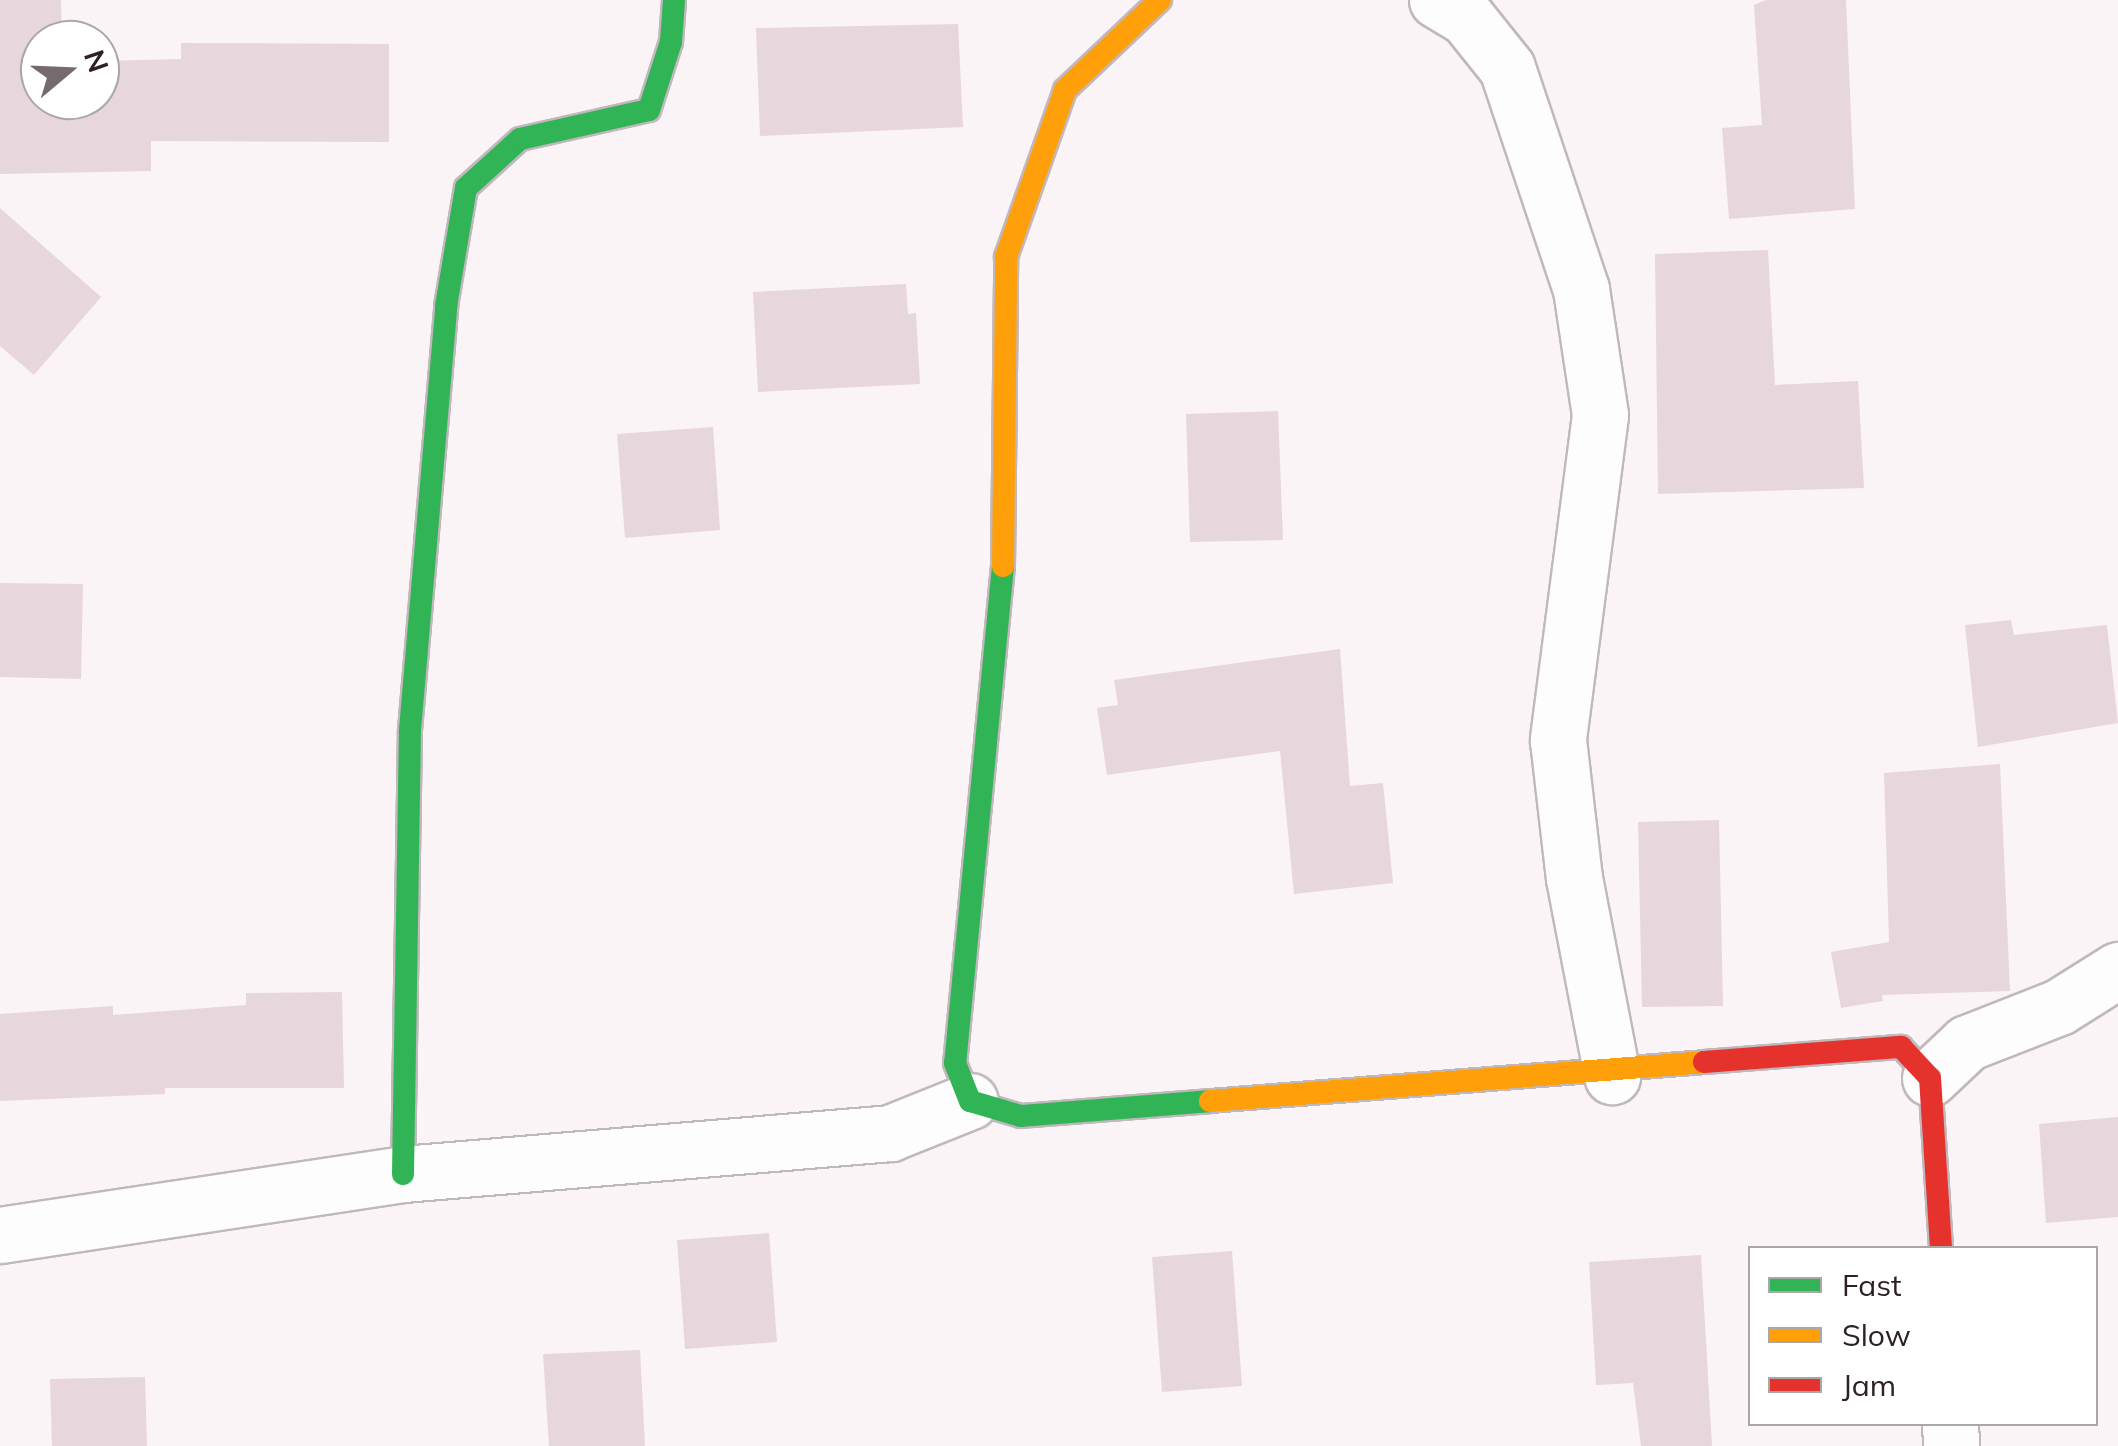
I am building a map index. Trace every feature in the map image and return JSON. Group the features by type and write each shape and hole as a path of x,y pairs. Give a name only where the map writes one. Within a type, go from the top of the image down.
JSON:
{"street":[{"path":"403,1174 410,730 446,306 466,188 520,139 649,110 671,42 674,0"},
{"path":"970,1101 956,1063 1002,594 1010,442 1006,257 1064,90 1160,0"},
{"path":"1438,0 1467,18 1508,68 1582,289 1600,414 1558,740 1574,878 1612,1076"},
{"path":"1930,1078 1967,1043 2059,1007 2118,970"},
{"path":"0,1234 403,1174 890,1133 970,1101 1022,1116 1612,1076 1901,1048 1930,1078 1941,1246"}],"building":[{"path":"0,0 61,0 62,20 20,20 20,120 120,120 120,61 181,59 181,43 389,44 389,142 151,141 151,171 0,174"},
{"path":"1766,0 1846,0 1855,209 1729,219 1722,128 1762,125 1754,5"},
{"path":"958,24 963,127 760,136 756,28"},
{"path":"0,208 101,297 34,375 0,346"},
{"path":"1768,250 1775,385 1858,381 1864,488 1658,494 1655,254"},
{"path":"906,284 908,314 916,313 920,384 758,392 753,292"},
{"path":"1278,411 1283,540 1190,542 1186,414"},
{"path":"713,427 720,530 625,538 617,434"},
{"path":"0,583 83,584 81,679 0,677"},
{"path":"2011,620 2014,635 2107,625 2118,723 1978,747 1965,625"},
{"path":"1340,649 1350,786 1383,783 1393,883 1294,894 1280,751 1107,775 1097,708 1118,705 1114,680"},
{"path":"2000,764 2010,991 1882,995 1883,1001 1841,1008 1831,952 1889,942 1884,773"},
{"path":"1719,820 1723,1006 1642,1007 1638,822"},
{"path":"342,992 344,1088 165,1088 165,1094 0,1101 0,1014 113,1006 113,1015 246,1005 246,993"},
{"path":"2118,1117 2118,1217 2046,1223 2039,1124"},
{"path":"769,1233 777,1342 685,1349 677,1240"},
{"path":"1232,1251 1242,1386 1162,1392 1152,1257"},
{"path":"1701,1255 1712,1446 1641,1446 1633,1383 1596,1385 1589,1262"},
{"path":"640,1350 645,1446 549,1446 543,1354"},
{"path":"145,1377 147,1446 52,1446 50,1379"}],"traffic: fast":[{"path":"403,1174 410,730 446,306 466,188 520,139 649,110 671,42 674,0"},
{"path":"1003,566 955,1063 970,1101 1021,1116 1210,1101"}],"traffic: slow":[{"path":"1003,566 1006,257 1065,90 1160,0"},
{"path":"1210,1101 1704,1062"}],"traffic: jam":[{"path":"1704,1062 1901,1047 1930,1078 1941,1246"}]}
